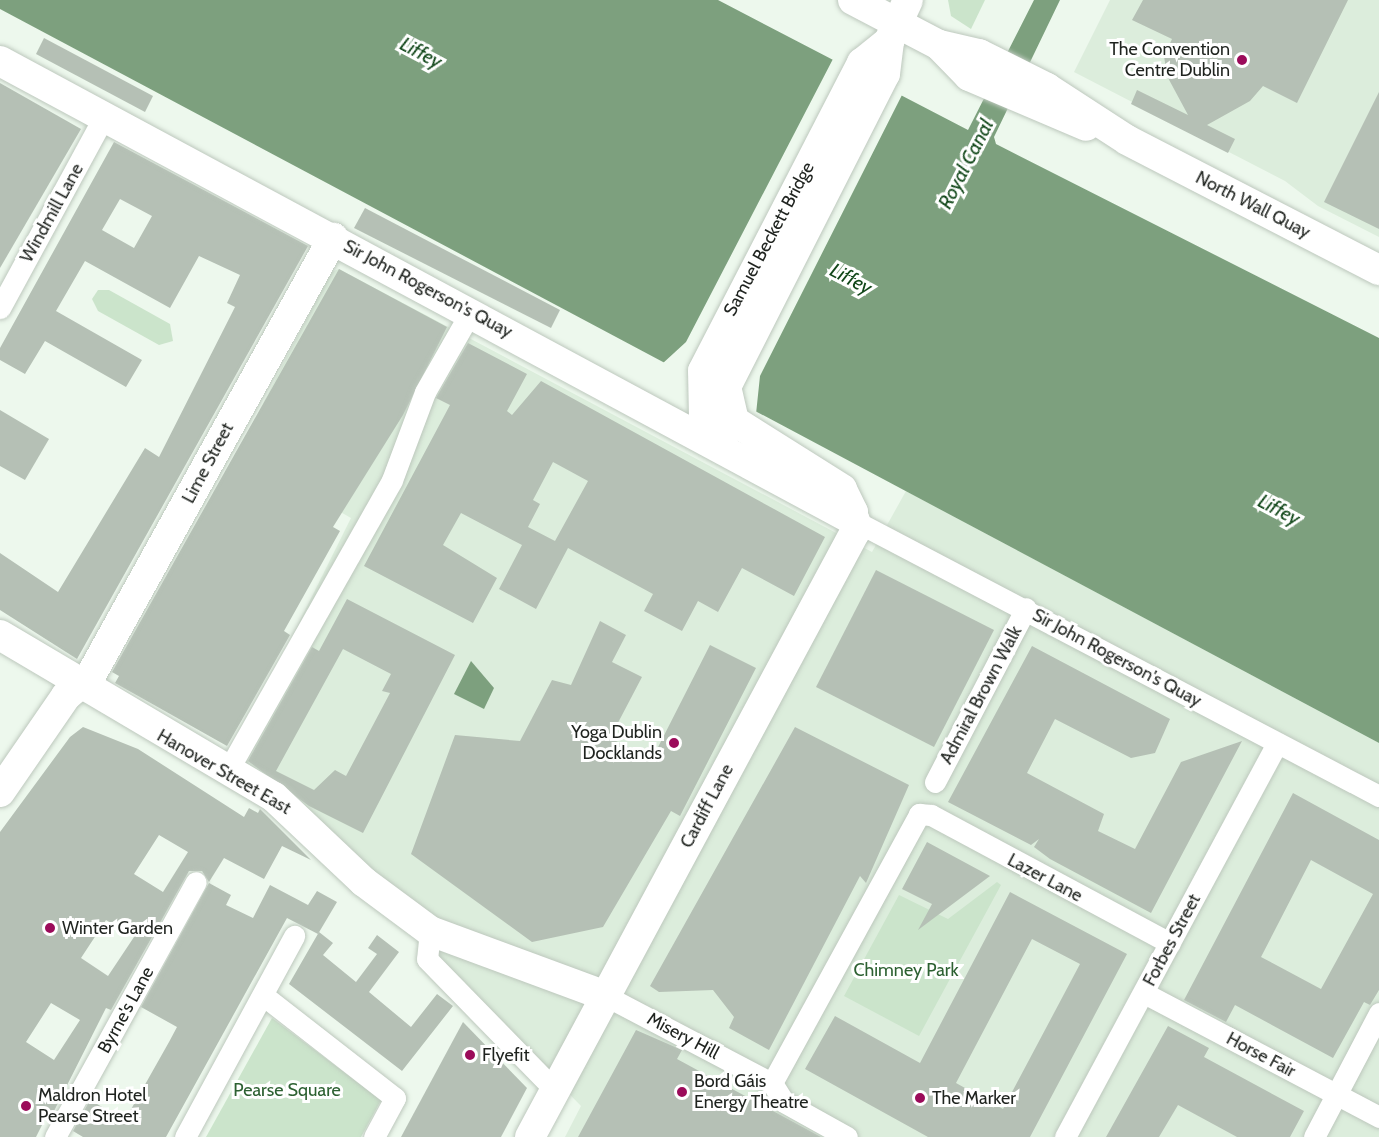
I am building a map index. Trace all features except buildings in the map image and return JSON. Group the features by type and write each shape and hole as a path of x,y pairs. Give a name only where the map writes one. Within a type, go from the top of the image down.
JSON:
{"main road":[{"path":"853,0 898,21"},
{"name":"North Wall Quay","path":"898,21 974,65 1127,140 1379,270"},
{"name":"Samuel Beckett Bridge","path":"727,449 704,417 699,384 714,345 898,21"},
{"name":"Sir John Rogerson's Quay","path":"0,61 727,449 855,521"},
{"name":"Samuel Beckett Bridge","path":"855,521 837,484 742,428 734,421 727,399 729,378 873,68"},
{"name":"Lime Street","path":"0,792 66,696 80,686 333,238"},
{"name":"Cardiff Lane","path":"530,1137 841,566 855,521"},
{"name":"Hanover Street East","path":"0,635 80,686 293,812 364,882 430,931 606,996"}],"street":[{"name":"Windmill Lane","path":"0,308 103,118"},
{"path":"227,772 392,480 425,392 470,313"},
{"name":"Sir John Rogerson's Quay","path":"855,521 1026,608 1379,796"},
{"name":"Admiral Brown Walk","path":"935,782 1026,608"},
{"name":"Forbes Street","path":"1065,1137 1277,743"},
{"name":"Lazer Lane","path":"772,1083 919,814 931,815 1170,943"},
{"name":"Byrne's Lane","path":"55,1137 196,882"},
{"path":"430,931 427,959 555,1090"},
{"path":"185,1137 264,996 294,936"},
{"name":"Horse Fair","path":"1144,993 1379,1117"},
{"path":"264,996 396,1098 374,1137"},
{"name":"Misery Hill","path":"606,996 772,1083 784,1102 847,1137"},
{"path":"1314,1137 1379,1013"}],"shaded area":[{"path":"1110,0 1379,0 1379,237 1318,206 1285,181 1074,72"},
{"path":"339,269 872,552 906,491 1379,743 1379,1137 565,1137 581,1106 273,793 229,763 351,518 237,453 331,272"}],"green space":[{"path":"948,0 985,0 971,29 951,16"},
{"path":"98,290 109,290 170,324 173,341 159,345 98,311 92,299"},
{"name":"Chimney Park","path":"997,882 1001,885 919,1036 844,996 899,895 948,919"},
{"name":"Pearse Square","path":"272,1018 381,1100 361,1137 206,1137"}],"water":[{"path":"0,0 718,0 968,130 1034,0 1060,0 994,137 996,144 1379,338 1379,743 0,9"},
{"path":"471,661 494,688 484,709 454,694"}],"pier":[{"path":"834,57 903,93 760,376 756,414 662,364 686,342"}],"place":[{"name":"The Convention Centre Dublin","path":"1242,60"},
{"name":"Yoga Dublin Docklands","path":"674,743"},
{"name":"Winter Garden","path":"50,928"},
{"name":"Flyefit","path":"470,1055"},
{"name":"Bord Gáis Energy Theatre","path":"682,1092"},
{"name":"The Marker","path":"920,1098"},
{"name":"Maldron Hotel Pearse Street","path":"26,1106"}],"water label":[{"name":"Liffey","path":"421,53"},
{"name":"Royal Canal","path":"966,164"},
{"name":"Liffey","path":"851,279"},
{"name":"Liffey","path":"1279,510"}]}
